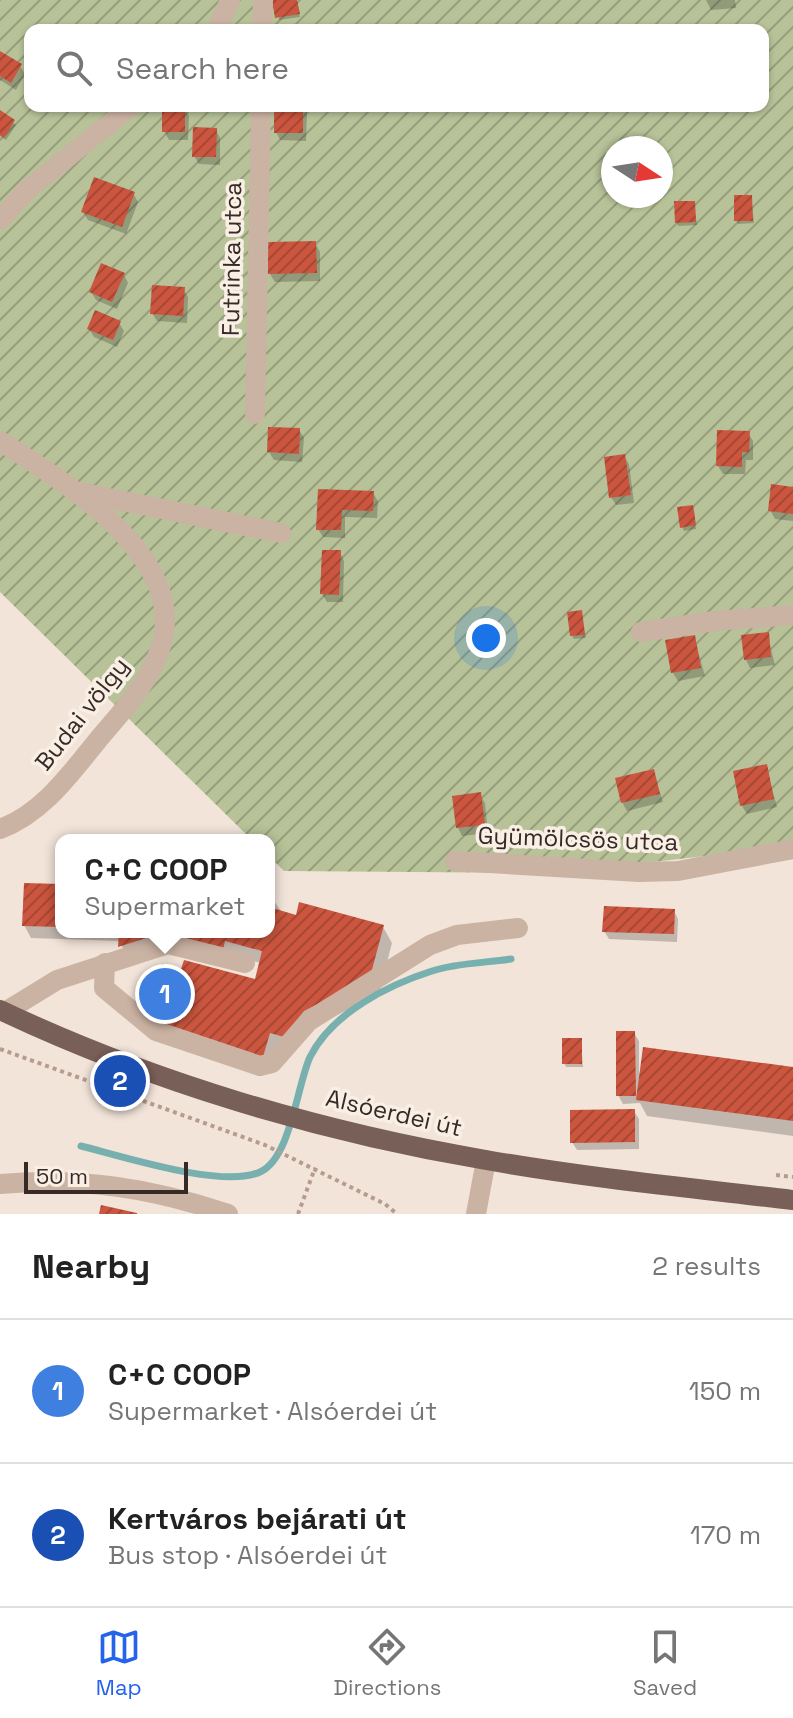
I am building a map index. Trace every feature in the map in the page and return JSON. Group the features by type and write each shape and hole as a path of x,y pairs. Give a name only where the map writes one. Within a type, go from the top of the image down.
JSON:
{"main road":[{"name":"Alsóerdei út","path":"2,1011 168,1077 305,1118 486,1160 793,1200"}],"street":[{"path":"220,24 230,0"},
{"path":"262,24 263,0"},
{"path":"0,220 27,190 124,112"},
{"name":"Futrinka utca","path":"255,414 261,112"},
{"name":"Budai völgy","path":"0,441 79,492 120,533 155,578 164,610 162,643 138,692 60,785 34,810 0,829"},
{"name":"Budai völgy","path":"79,492 281,533"},
{"path":"641,632 715,621 793,615"},
{"name":"Gyümölcsös utca","path":"455,861 639,872 678,871 793,849"},
{"path":"105,963 104,988 156,1031 260,1066 272,1063 309,1021 430,945 457,935 518,928"},
{"path":"2,1011 57,980 168,944 245,963"},
{"path":"476,1214 486,1160"},
{"path":"0,1184 77,1180 120,1185 175,1196 228,1214"}],"path":[{"path":"0,1049 265,1145 296,1158 397,1214"},
{"path":"298,1214 315,1168"},
{"path":"763,1173 793,1177"}],"green space":[{"path":"0,0 793,0 793,846 557,873 284,871 275,862 275,834 246,834 0,592"}],"building":[{"path":"272,0 297,0 300,14 275,18"},
{"path":"0,51 22,64 11,83 0,76"},
{"path":"0,110 15,120 4,138 0,135"},
{"path":"162,112 185,112 185,132 162,132"},
{"path":"274,112 303,112 303,133 274,133"},
{"path":"193,127 217,128 216,157 192,157"},
{"path":"94,177 135,192 122,227 81,212"},
{"path":"734,195 752,195 753,221 734,221"},
{"path":"674,201 695,201 696,222 675,223"},
{"path":"316,241 317,273 268,274 268,242"},
{"path":"101,263 125,273 112,302 89,292"},
{"path":"152,285 185,287 183,316 150,314"},
{"path":"95,310 121,321 113,340 87,329"},
{"path":"268,427 300,428 299,454 267,452"},
{"path":"717,430 750,431 749,452 742,452 742,467 716,466"},
{"path":"625,454 631,495 609,498 604,457"},
{"path":"771,484 793,487 793,514 768,511"},
{"path":"318,489 374,491 373,511 342,510 341,530 316,530"},
{"path":"693,505 696,525 680,528 677,507"},
{"path":"322,550 341,550 339,595 320,594"},
{"path":"582,610 585,635 570,636 567,612"},
{"path":"769,632 771,657 744,660 741,635"},
{"path":"695,635 701,668 671,673 665,640"},
{"path":"767,764 774,799 740,806 733,771"},
{"path":"654,769 660,794 621,803 615,778"},
{"path":"481,792 485,825 456,828 452,796"},
{"path":"24,883 55,884 55,927 22,926"},
{"path":"299,902 384,925 370,977 304,1011 284,1037 270,1033 263,1057 164,1030 167,1019 148,1014 152,998 142,995 146,980 157,983 162,964 181,969 184,960 255,979 262,951 225,941 223,950 180,938 275,938 275,909 296,915"},
{"path":"604,906 675,909 674,934 602,932"},
{"path":"119,938 146,938 118,947"},
{"path":"616,1031 635,1031 636,1096 616,1096"},
{"path":"562,1038 582,1038 582,1064 562,1064"},
{"path":"643,1047 793,1067 793,1121 636,1100"},
{"path":"635,1109 635,1142 570,1143 570,1110"},
{"path":"101,1205 137,1213 137,1214 99,1214"}],"waterway":[{"path":"81,1146 198,1174 222,1177 260,1172 271,1164 286,1137 310,1057 332,1027 347,1014 397,984 432,971 511,959"}],"place":[{"name":"C+C COOP","path":"165,994"},
{"name":"Kertváros bejárati út","path":"120,1081"}]}
